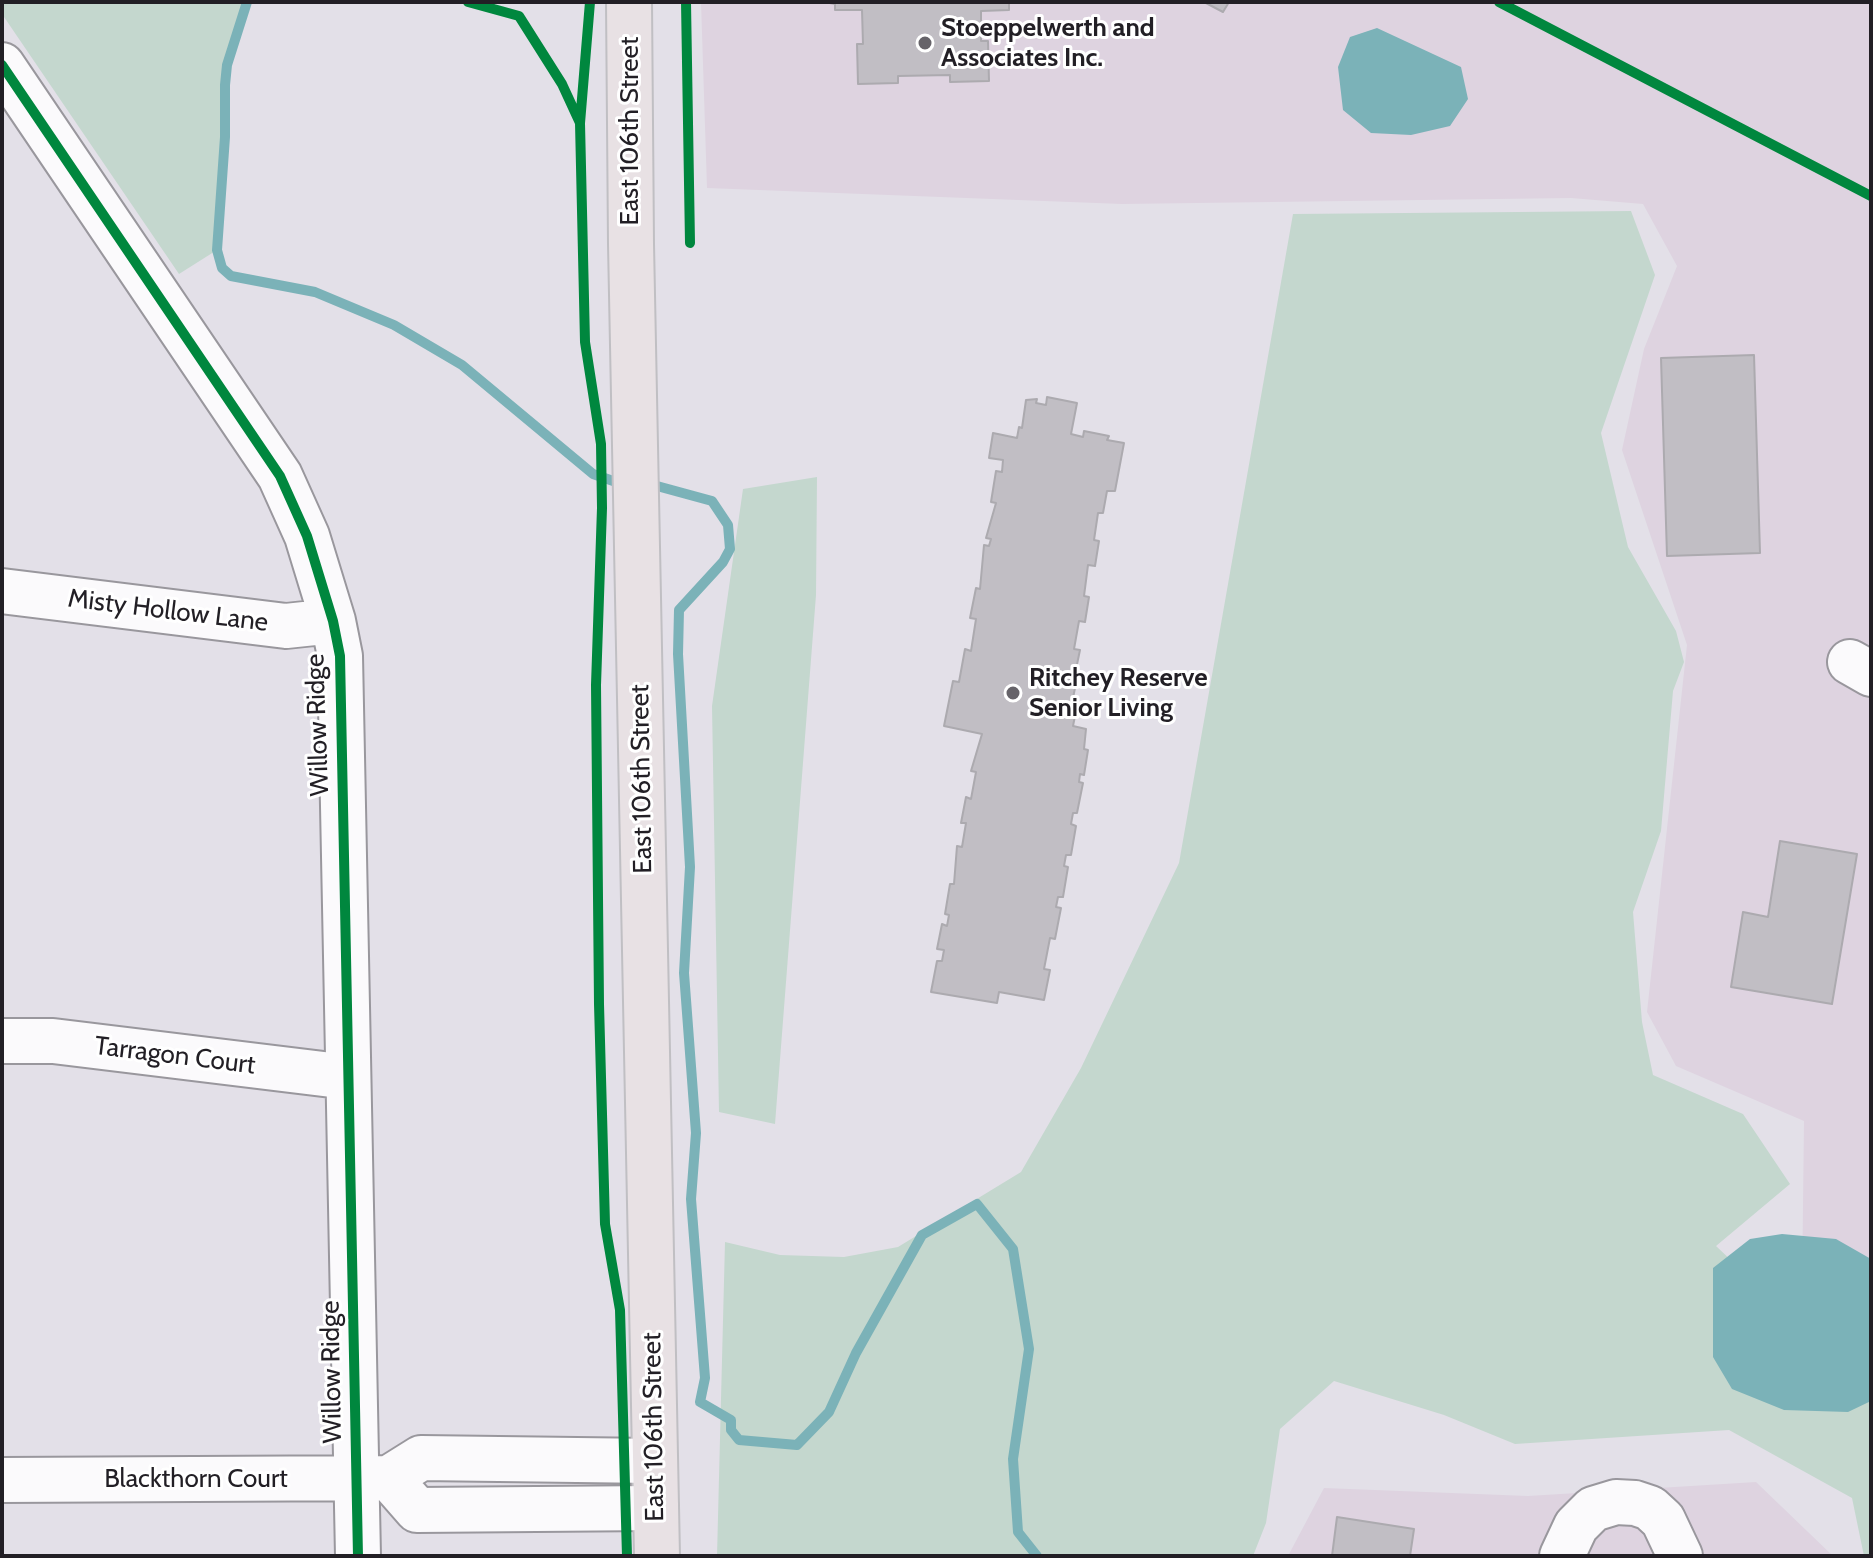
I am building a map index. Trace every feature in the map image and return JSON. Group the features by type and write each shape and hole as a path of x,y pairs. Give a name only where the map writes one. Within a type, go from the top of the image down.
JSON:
{"main road":[{"name":"East 106th Street","path":"629,2 657,1556"}],"street":[{"name":"Willow Ridge","path":"2,65 280,476 307,536 333,621 340,656 348,1077 373,1478 358,1556"},
{"name":"Misty Hollow Lane","path":"2,591 286,626 333,621"},
{"name":"Tarragon Court","path":"2,1041 53,1041 348,1077"},
{"name":"Blackthorn Court","path":"2,1480 373,1478 421,1458 655,1461"},
{"path":"373,1478 417,1510 656,1508"},
{"path":"1562,1556 1576,1526 1593,1509 1616,1502 1650,1508 1663,1520 1680,1556"}],"shaded area":[{"path":"701,2 1871,2 1871,1325 1802,1291 1804,1121 1676,1066 1647,1012 1687,645 1622,450 1644,349 1677,266 1643,204 1571,198 1122,204 707,188"},
{"path":"1756,1482 1833,1556 1288,1556 1324,1488 1528,1496"}],"green space":[{"path":"2,2 247,2 227,65 217,250 179,274 2,14"},
{"path":"1631,211 1655,275 1601,433 1628,547 1676,631 1684,662 1673,691 1661,831 1633,912 1642,1022 1653,1075 1743,1114 1790,1184 1716,1246 1810,1335 1871,1347 1871,1556 1864,1556 1852,1498 1729,1430 1515,1444 1444,1415 1334,1381 1280,1429 1266,1523 1253,1556 717,1556 725,1242 780,1255 844,1257 898,1247 1021,1172 1081,1068 1179,863 1293,214"},
{"path":"817,477 816,595 775,1124 719,1112 712,706 743,489"}],"water":[{"path":"1377,28 1461,67 1468,99 1450,126 1411,135 1371,133 1343,110 1338,67 1350,37"},
{"path":"1782,1234 1836,1239 1871,1259 1871,1401 1848,1412 1784,1410 1732,1389 1713,1357 1713,1268 1750,1239"}],"building":[{"name":"Stoeppelwerth and Associates Inc.","path":"824,2 1009,2 1009,10 981,11 981,41 988,41 989,81 950,82 950,75 898,76 898,83 858,84 857,44 863,44 862,10 835,10 835,4"},
{"path":"1204,2 1229,2 1223,12"},
{"path":"1754,355 1760,553 1667,556 1661,358"},
{"name":"Ritchey Reserve Senior Living","path":"1047,397 1077,403 1071,434 1083,437 1084,431 1124,443 1115,491 1107,491 1103,513 1098,513 1094,540 1099,541 1095,566 1088,565 1084,596 1089,597 1085,622 1079,621 1074,649 1080,650 1075,674 1070,674 1069,682 1076,683 1072,703 1077,706 1073,726 1086,729 1084,749 1088,750 1084,775 1080,774 1079,782 1083,783 1077,813 1073,813 1071,824 1076,826 1071,855 1066,855 1064,866 1068,867 1063,897 1058,897 1056,907 1061,908 1055,939 1050,938 1044,969 1050,970 1044,1000 999,992 997,1003 931,992 937,961 942,961 944,950 937,949 942,924 947,926 949,915 945,914 950,884 954,884 957,846 962,847 966,823 961,823 966,797 971,799 976,772 971,771 982,734 944,726 953,681 959,682 965,649 971,651 976,619 970,618 976,588 980,589 984,545 989,546 991,539 986,538 996,503 991,502 996,471 1002,472 1003,460 989,458 993,433 1017,438 1019,427 1022,428 1026,400 1037,399 1036,403 1046,405"},
{"path":"1780,841 1857,854 1832,1004 1731,987 1743,912 1768,917"},
{"path":"1337,1517 1414,1529 1410,1556 1332,1556"}],"waterway":[{"path":"247,2 227,65 225,85 225,137 217,250 222,268 231,276 315,292 394,325 462,365 593,474 616,482"},
{"path":"657,486 712,501 728,525 730,549 723,562 679,610 678,654 690,867 684,973 696,1133 691,1199 705,1378 700,1402 731,1420 731,1430 739,1440 797,1445 829,1412 856,1353 922,1235 977,1204 1013,1249 1029,1349 1013,1459 1018,1532 1037,1556"}],"cycle path":[{"path":"468,2 519,16 562,84 580,123"},
{"path":"590,2 580,123 585,342 601,444 596,685 599,1004 605,1224 620,1310 627,1556"},
{"path":"686,2 690,243"},
{"path":"1499,2 1871,196"},
{"path":"2,65 280,476 307,536 333,621 340,656 358,1556"}],"place":[{"name":"Stoeppelwerth and Associates Inc.","path":"925,43"},
{"name":"Ritchey Reserve Senior Living","path":"1013,693"}]}
